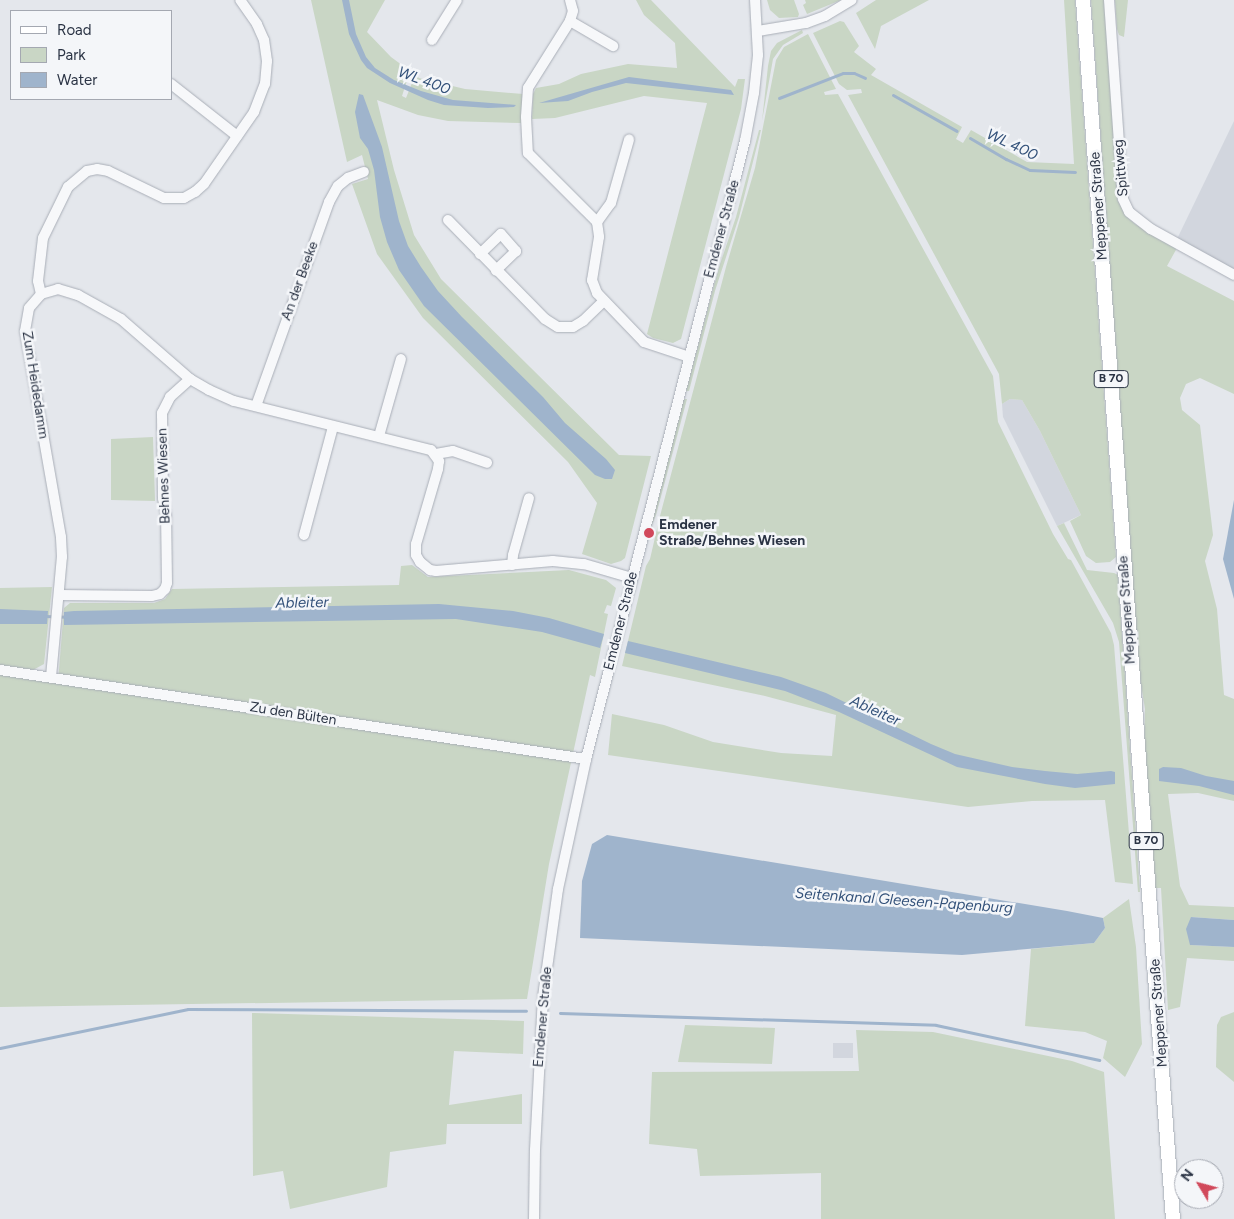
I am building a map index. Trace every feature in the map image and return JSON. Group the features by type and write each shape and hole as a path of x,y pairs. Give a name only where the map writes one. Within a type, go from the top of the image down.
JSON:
{"main road":[{"name":"Meppener Straße","path":"1083,0 1173,1219"}],"street":[{"path":"240,0 257,24 264,40 267,61 262,98 254,112 204,184 184,198 164,198 108,171 97,169 87,171 77,178 60,199 45,230 38,281 41,294 58,289 68,291 121,319 190,378 225,397 333,426 426,447 436,454 453,451 487,463"},
{"path":"432,40 457,0"},
{"path":"570,0 573,10 570,21 528,88 526,117 528,153 597,222 599,237 592,280 597,293 644,342 689,357"},
{"name":"Emdener Straße","path":"534,1219 535,1141 543,997 558,889 586,759 745,141 754,93 758,31 755,0"},
{"path":"758,31 806,23 825,16 852,0"},
{"name":"Spittweg","path":"1109,0 1123,199 1129,212 1151,229 1234,275"},
{"path":"570,21 613,46"},
{"path":"172,85 237,136"},
{"path":"597,222 611,202 629,140"},
{"name":"An der Beeke","path":"256,406 329,202 338,186 348,178 364,172"},
{"path":"448,220 545,319 558,327 573,327 604,301"},
{"path":"480,254 500,234 516,251 496,270"},
{"name":"Zum Heidedamm","path":"41,294 29,308 25,331 61,536 62,557 51,676"},
{"path":"379,436 400,358"},
{"name":"Behnes Wiesen","path":"59,595 152,596 160,594 167,584 162,413 170,397 190,378"},
{"path":"304,535 333,426"},
{"path":"436,454 438,468 416,544 416,555 424,567 436,571 553,561 584,564 632,578"},
{"path":"512,565 512,555 529,498"},
{"name":"Zu den Bülten","path":"0,670 51,676 586,759"}],"shaded area":[{"path":"1234,121 1234,270 1177,239"},
{"path":"1010,399 1022,400 1040,431 1081,515 1057,526 1003,417 1002,404"},
{"path":"833,1043 853,1043 853,1058 833,1058"}],"green space":[{"path":"311,0 385,0 367,32 391,57 410,71 402,96 406,98 412,83 413,73 419,78 465,89 523,94 521,123 448,121 418,115 377,100 394,170 414,235 441,279 619,455 651,456 625,558 621,561 611,564 582,554 597,503 568,462 423,318 377,254 352,184 368,179 362,155 347,162"},
{"path":"636,0 651,0 735,87 738,79 745,79 741,109 681,339 673,343 653,338 647,334 707,103 644,96 555,118 532,119 533,94 536,88 559,84 581,74 628,64 677,68 675,43 644,15"},
{"path":"767,0 794,0 799,14 798,17 779,18 770,10"},
{"path":"805,0 841,0 807,14 803,5 806,3"},
{"path":"876,0 929,0 881,26 875,49 856,13"},
{"path":"1064,0 1075,0 1116,557 1110,562 1096,563 1086,556 1070,521 1081,515 1040,431 1022,400 1010,399 1002,404 999,374 848,95 862,93 861,89 847,90 839,84 813,33 840,21 844,22 859,46 854,52 876,69 871,75 962,127 956,139 963,143 971,130 1027,162 1074,164"},
{"path":"1091,0 1106,0 1117,199 1127,217 1135,224 1177,248 1167,266 1234,301 1234,394 1200,378 1186,384 1180,398 1182,410 1200,425 1213,535 1205,561 1217,609 1224,695 1234,699 1234,801 1198,793 1168,794 1180,886 1189,905 1234,907 1234,920 1191,917 1190,945 1234,947 1234,961 1187,958 1180,1007 1168,1010 1161,888 1154,888 1144,745 1145,709 1138,666"},
{"path":"1115,0 1128,0 1124,37 1119,35 1117,29"},
{"path":"802,30 803,33 783,45 773,59 762,121 771,51 777,43"},
{"path":"808,34 836,89 824,92 825,95 838,94 993,376 998,422 1053,534 1068,559 1071,560 1111,633 1114,645 1133,884 1115,882 1105,800 1032,801 968,807 608,755 612,714 664,725 713,742 781,753 832,756 836,715 765,696 622,666 646,566 650,559 726,267 755,168 776,60 784,47"},
{"path":"759,130 761,130 739,217 715,291 689,391 686,391 718,270 736,217"},
{"path":"683,399 687,399 656,515 651,527"},
{"path":"153,437 155,501 111,500 111,439"},
{"path":"1064,523 1087,570 1118,575 1140,892 1138,892 1119,642 1113,623 1057,526"},
{"path":"412,565 428,577 569,570 606,580 616,588 611,606 607,605 604,613 608,614 595,677 590,675 549,864 527,999 0,1007 0,673 58,682 64,608 70,603 154,603 165,599 172,589 399,585 401,566"},
{"path":"52,587 44,664 33,670 0,665 0,588"},
{"path":"1129,899 1136,947 1142,1044 1125,1077 1103,1058 1107,1041 1085,1032 1025,1026 1031,949 1094,943 1105,928 1103,918"},
{"path":"1234,1012 1234,1082 1216,1067 1217,1025 1221,1017"},
{"path":"252,1013 524,1021 523,1054 454,1051 449,1105 522,1094 522,1124 447,1124 446,1144 390,1152 387,1187 290,1209 283,1171 253,1176"},
{"path":"685,1025 775,1028 772,1064 678,1062"},
{"path":"856,1030 933,1032 1072,1061 1104,1072 1115,1219 821,1219 821,1173 700,1176 697,1149 649,1144 652,1072 859,1071"}],"water":[{"path":"342,0 349,0 356,34 366,57 375,68 394,80 421,91 453,100 516,105 514,107 488,108 444,105 390,83 367,68 361,60 349,34"},
{"path":"629,77 731,90 734,95 626,83 568,101 539,103"},
{"path":"359,94 363,95 382,147 399,221 408,246 421,267 438,291 462,317 543,397 565,423 606,459 615,470 612,479 605,479 595,475 424,306 399,270 387,242 380,217 374,170 368,149 360,138 355,112"},
{"path":"1234,500 1234,599 1223,559"},
{"path":"439,604 513,611 549,618 604,634 600,648 542,632 456,619 64,625 64,612 74,611"},
{"path":"0,609 48,611 47,624 0,624"},
{"path":"628,641 781,677 826,693 955,754 1012,767 1045,771 1077,774 1111,771 1115,772 1115,784 1075,788 957,767 839,712 785,691 625,653"},
{"path":"1163,767 1181,768 1206,776 1234,781 1234,795 1199,786 1159,781 1159,769"},
{"name":"Seitenkanal Gleesen-Papenburg","path":"607,835 1067,911 1103,918 1105,928 1094,943 962,955 580,938 582,881 592,844"},
{"path":"1191,917 1234,920 1234,947 1190,945 1186,929"}],"waterway":[{"path":"779,98 843,73 854,73 865,78"},
{"name":"WL 400","path":"893,95 957,131"},
{"name":"WL 400","path":"970,138 1006,159 1030,170 1075,172"},
{"name":"Ableiter","path":"44,616 67,617"},
{"path":"0,1048 188,1009 526,1011"},
{"path":"560,1013 936,1025 1099,1060"}],"place":[{"name":"Emdener Straße/Behnes Wiesen","path":"649,533"}]}
